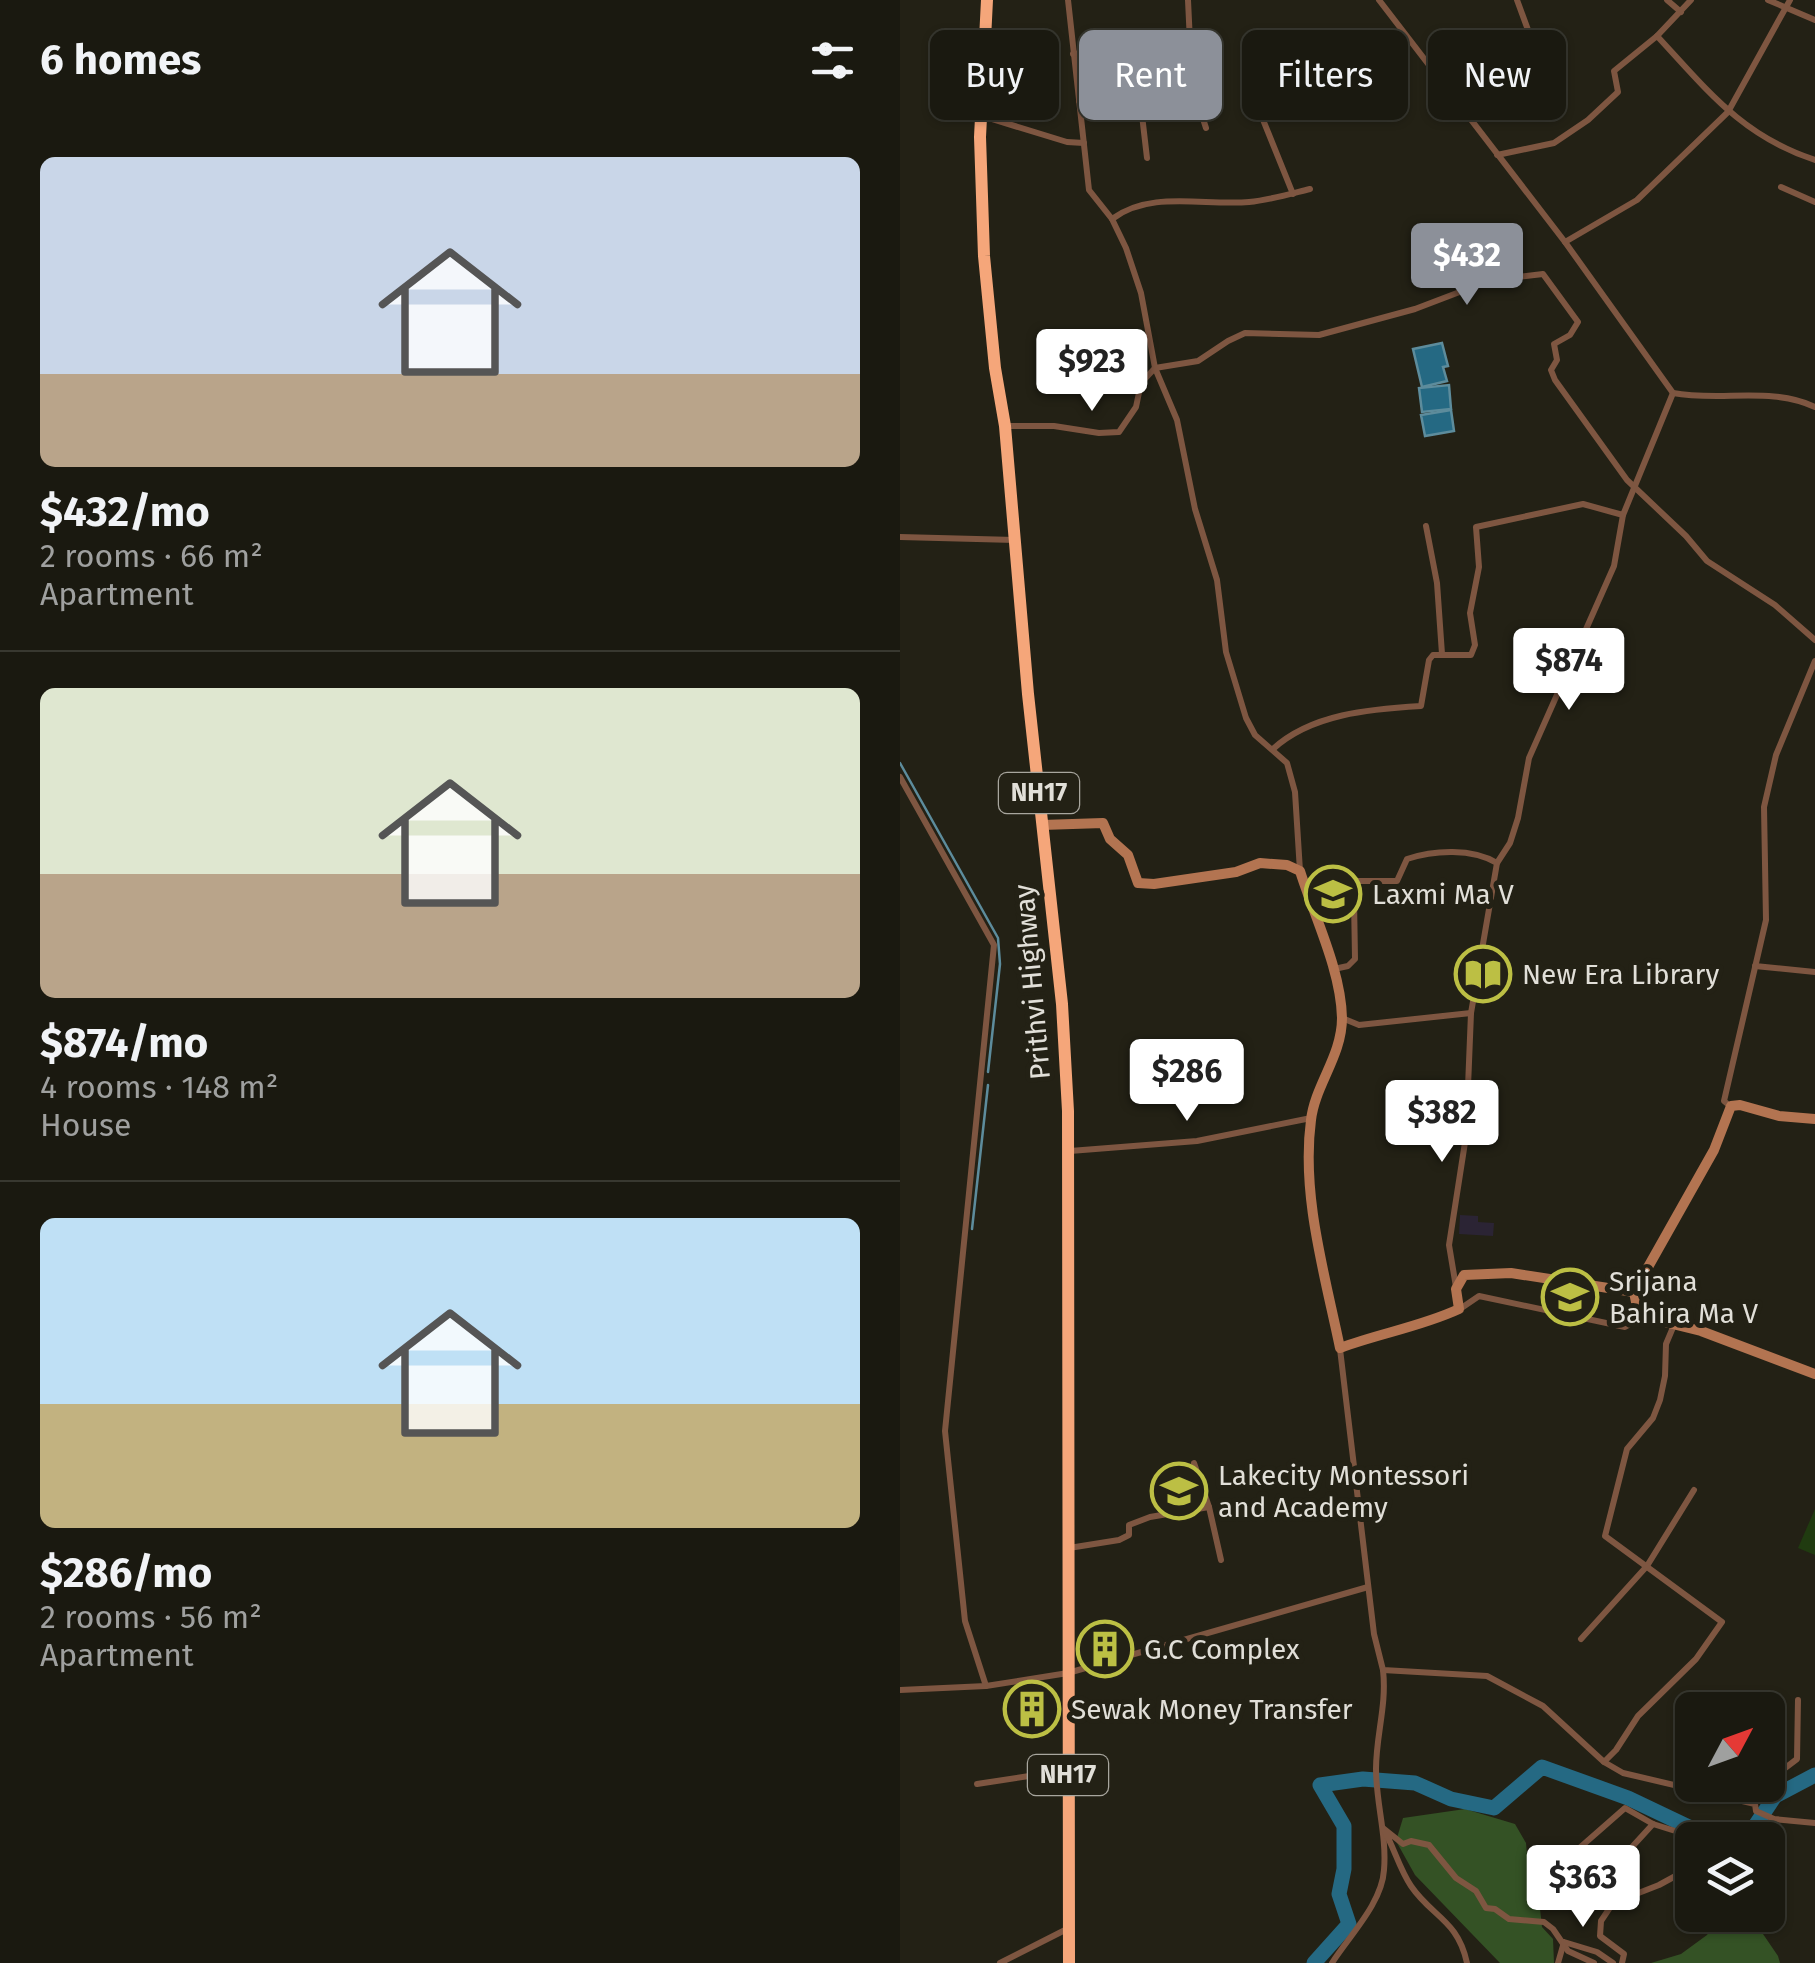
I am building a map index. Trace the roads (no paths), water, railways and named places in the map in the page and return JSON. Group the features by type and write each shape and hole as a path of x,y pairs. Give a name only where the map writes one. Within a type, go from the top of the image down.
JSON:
{"highway":[{"name":"Prithvi Highway","path":"985,30 987,0"},
{"name":"Prithvi Highway","path":"981,120 980,189 986,275 1005,426 1062,1004 1067,1151 1069,1963"}],"main road":[{"path":"1042,825 1103,823 1110,839 1128,855 1138,883 1236,872 1260,863 1288,864 1300,871 1334,968 1342,1018 1337,1053 1310,1118 1316,1228 1340,1348 1424,1325 1459,1309 1456,1289 1464,1275 1511,1273 1634,1292"},
{"path":"1815,1119 1732,1106 1714,1150 1634,1292 1638,1312 1644,1317 1701,1331 1815,1374"}],"street":[{"path":"1068,0 1079,101"},
{"path":"1188,0 1189,30"},
{"path":"1380,0 1565,242 1673,393 1789,396 1815,407"},
{"path":"1517,0 1528,30"},
{"path":"1667,0 1681,12"},
{"path":"1497,154 1554,143 1588,120 1618,92 1614,71 1657,36 1691,0"},
{"path":"1768,0 1815,20"},
{"path":"1565,242 1637,200 1728,112 1790,0"},
{"path":"1657,36 1728,112 1760,137 1815,160"},
{"path":"1074,54 1079,53"},
{"path":"997,120 1067,142 1084,143"},
{"path":"1081,120 1090,190 1126,248 1155,368 1177,420 1195,509 1217,580 1226,652 1246,718 1255,736 1288,763 1295,792 1300,871"},
{"path":"1142,120 1146,158"},
{"path":"1203,120 1206,128"},
{"path":"1262,120 1293,194"},
{"path":"1112,220 1124,210 1152,204 1193,200 1245,202 1310,188"},
{"path":"1781,188 1815,202"},
{"path":"1479,235 1491,280"},
{"path":"1005,426 1054,426 1099,434 1119,432 1136,407 1141,382 1155,368 1198,361 1245,334 1318,335 1414,309 1491,280 1543,274 1578,322 1570,335 1554,344 1557,360 1551,370 1555,380 1634,487 1707,561 1775,606 1815,640"},
{"path":"1456,1289 1450,1244 1466,1136 1472,1013 1498,863 1518,818 1528,758 1614,566 1624,515 1673,393"},
{"path":"1273,749 1291,732 1343,716 1420,706 1429,660 1442,654 1471,654 1475,645 1470,613 1479,567 1476,526 1583,504 1624,515"},
{"path":"1426,526 1437,584 1442,654"},
{"path":"900,537 1016,540"},
{"path":"1732,1106 1724,1102 1766,920 1764,808 1776,755 1815,661"},
{"path":"900,777 994,944 945,1432 965,1620 986,1686"},
{"path":"1334,968 1348,966 1355,959 1354,899 1358,882 1397,881 1407,859 1427,852 1488,858 1498,863"},
{"path":"1755,966 1815,972"},
{"path":"1342,1018 1358,1024 1472,1013"},
{"path":"1067,1151 1197,1141 1310,1118"},
{"path":"1459,1309 1479,1296 1625,1327 1644,1317"},
{"path":"1604,1762 1638,1716 1696,1658 1722,1622 1605,1536 1627,1449 1654,1418 1660,1400 1666,1344 1674,1326"},
{"path":"1332,1963 1373,1904 1384,1873 1376,1773 1377,1736 1386,1696 1374,1634 1340,1348"},
{"path":"1194,1463 1221,1560"},
{"path":"1581,1638 1646,1566 1694,1490"},
{"path":"1067,1548 1120,1540 1129,1534 1130,1525 1150,1517 1209,1506"},
{"path":"900,1690 986,1686 1068,1672 1368,1587"},
{"path":"1383,1670 1487,1676 1543,1706 1604,1762 1622,1773 1756,1808 1774,1819 1815,1823"},
{"path":"1785,1768 1796,1760 1798,1700"},
{"path":"977,1784 1068,1770"},
{"path":"1756,1808 1757,1802"},
{"path":"1613,1903 1576,1851 1625,1808 1675,1831"},
{"path":"1771,1822 1774,1819"},
{"path":"1621,1859 1654,1824"},
{"path":"1383,1828 1403,1844 1410,1841 1429,1846 1456,1878 1476,1891 1486,1908 1495,1909 1508,1920 1544,1922 1554,1929 1568,1952 1594,1963"},
{"path":"1383,1828 1411,1886 1452,1926 1467,1963"},
{"path":"1622,1963 1624,1954 1600,1936 1602,1921 1613,1903 1675,1876"},
{"path":"1000,1963 1069,1928"},
{"path":"1558,1963 1562,1945"},
{"path":"1562,1945 1589,1949 1613,1963"}],"water":[{"path":"1442,343 1447,381 1422,387 1413,349"},
{"path":"1449,385 1451,409 1422,412 1419,388"},
{"path":"1451,410 1454,431 1425,436 1421,415"}],"waterway":[{"path":"900,763 998,938 1000,964 988,1072"},
{"path":"972,1229 988,1085"},
{"path":"1314,1963 1349,1924 1339,1894 1344,1869 1344,1826 1320,1785 1363,1779 1415,1783 1451,1799 1494,1808 1542,1767 1628,1798 1712,1838 1747,1838 1775,1796 1815,1775"}],"place":[{"name":"Laxmi Ma V","path":"1333,894"},
{"name":"New Era Library","path":"1483,974"},
{"name":"Srijana Bahira Ma V","path":"1570,1297"},
{"name":"Lakecity Montessori and Academy","path":"1179,1491"},
{"name":"G.C Complex","path":"1105,1649"},
{"name":"Sewak Money Transfer","path":"1032,1709"}]}
